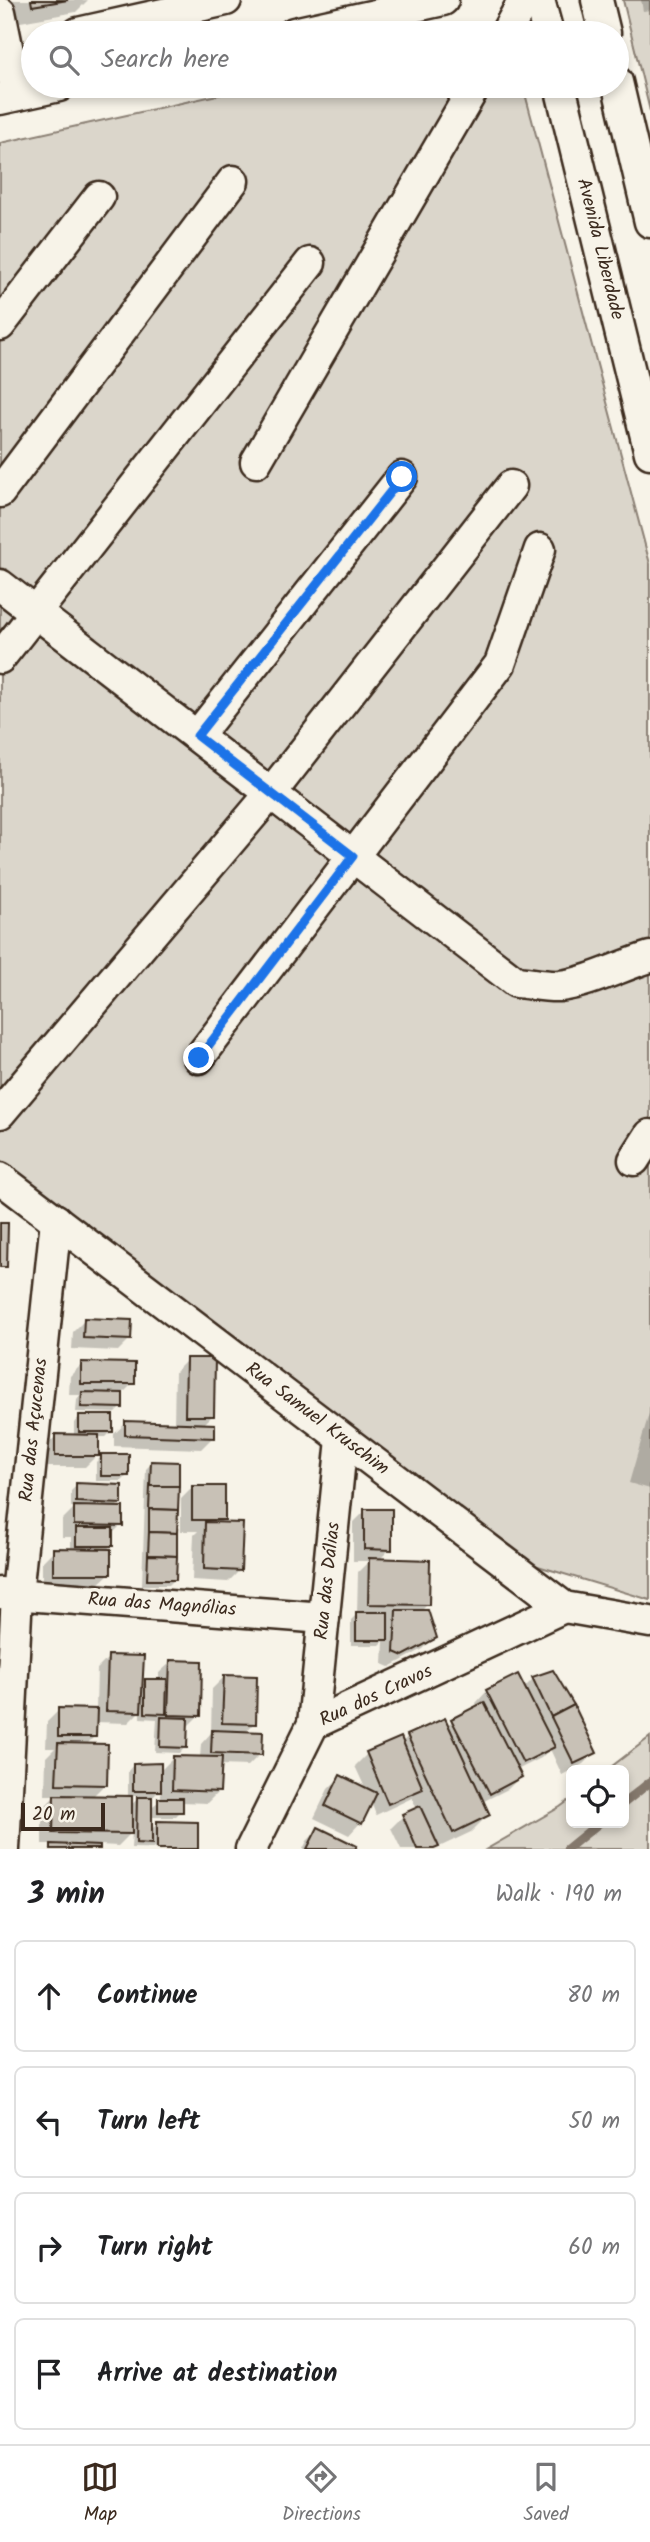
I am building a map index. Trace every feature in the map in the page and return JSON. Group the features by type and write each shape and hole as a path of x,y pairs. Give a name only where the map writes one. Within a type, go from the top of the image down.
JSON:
{"street":[{"path":"132,21 226,0"},
{"path":"348,21 443,0"},
{"path":"513,21 524,0"},
{"path":"539,0 545,21"},
{"path":"597,0 602,21"},
{"path":"0,12 14,48 8,97"},
{"path":"257,462 468,98"},
{"name":"Avenida Liberdade","path":"564,98 650,453"},
{"path":"621,98 650,222"},
{"path":"0,492 233,181"},
{"path":"0,325 99,197"},
{"path":"0,658 310,263"},
{"path":"197,736 402,477"},
{"path":"0,1113 271,793 511,486"},
{"path":"199,1058 500,664 540,549"},
{"path":"0,585 516,982 558,986 591,979 619,966 650,957"},
{"path":"634,1160 650,1135"},
{"name":"Rua Samuel Kruschim","path":"8,1189 56,1220 564,1607 650,1622"},
{"name":"Rua das Açucenas","path":"5,1849 9,1593 56,1220"},
{"name":"Rua das Dálias","path":"313,1724 342,1439"},
{"name":"Rua das Magnólias","path":"9,1593 324,1618"},
{"name":"Rua dos Cravos","path":"251,1849 313,1724 564,1607"}],"shaded area":[{"path":"623,0 650,0 650,111 629,21"},
{"path":"204,98 526,98 650,564 650,1600 518,1560 0,1162 0,143"},
{"path":"650,1737 650,1849 487,1849 566,1803 566,1828 629,1828 629,1765 614,1765"}],"building":[{"path":"31,0 68,0 32,6"},
{"path":"0,1223 8,1223 7,1267 0,1267"},
{"path":"84,1318 132,1320 131,1340 83,1338"},
{"path":"186,1358 215,1358 214,1416 185,1416"},
{"path":"81,1362 135,1363 135,1384 81,1384"},
{"path":"82,1392 123,1393 123,1408 81,1407"},
{"path":"79,1415 113,1415 113,1432 79,1432"},
{"path":"125,1421 215,1424 215,1438 125,1435"},
{"path":"55,1434 99,1435 99,1456 55,1456"},
{"path":"101,1454 129,1454 129,1476 101,1476"},
{"path":"151,1461 179,1462 179,1486 150,1486"},
{"path":"76,1483 122,1485 122,1504 76,1502"},
{"path":"150,1486 179,1486 178,1510 149,1509"},
{"path":"192,1486 225,1486 225,1520 192,1520"},
{"path":"74,1506 123,1507 123,1526 74,1525"},
{"path":"149,1509 178,1510 177,1533 149,1532"},
{"path":"364,1509 392,1509 392,1550 364,1549"},
{"path":"205,1522 243,1523 241,1571 204,1569"},
{"path":"76,1528 113,1528 113,1546 76,1546"},
{"path":"149,1532 177,1533 177,1556 148,1555"},
{"path":"53,1548 111,1549 111,1574 53,1574"},
{"path":"148,1555 177,1556 176,1580 147,1580"},
{"path":"369,1558 430,1560 429,1605 368,1604"},
{"path":"396,1610 428,1610 437,1638 403,1656 394,1652"},
{"path":"356,1612 388,1612 388,1640 356,1640"},
{"path":"108,1655 144,1656 141,1712 106,1711"},
{"path":"170,1660 202,1661 201,1716 168,1715"},
{"path":"553,1670 574,1705 551,1717 532,1677"},
{"path":"518,1674 555,1747 523,1763 486,1690"},
{"path":"224,1675 257,1676 256,1724 222,1723"},
{"path":"145,1679 167,1679 166,1714 145,1713"},
{"path":"484,1702 522,1777 490,1794 451,1719"},
{"path":"574,1705 597,1753 574,1764 551,1717"},
{"path":"58,1708 97,1709 96,1737 58,1737"},
{"path":"161,1717 188,1718 187,1748 160,1747"},
{"path":"445,1718 490,1815 453,1833 407,1735"},
{"path":"212,1730 263,1732 262,1755 211,1753"},
{"path":"401,1737 423,1789 388,1804 366,1752"},
{"path":"58,1743 108,1744 107,1785 56,1784"},
{"path":"173,1756 222,1757 220,1792 172,1790"},
{"path":"161,1763 161,1791 133,1791 133,1764"},
{"path":"340,1775 377,1793 362,1824 325,1806"},
{"path":"54,1795 132,1796 132,1834 53,1833"},
{"path":"137,1797 152,1797 152,1844 136,1843"},
{"path":"158,1798 183,1798 183,1812 158,1812"},
{"path":"420,1806 439,1847 434,1849 417,1849 402,1814"},
{"path":"157,1821 198,1822 198,1849 157,1849"},
{"path":"318,1827 357,1846 355,1849 307,1849"},
{"path":"51,1844 100,1846 100,1849 51,1849"}],"waterway":[{"path":"629,1799 650,1782"},
{"path":"567,1849 593,1828"}],"route":[{"path":"199,1058 353,856 197,736 402,477"}]}
